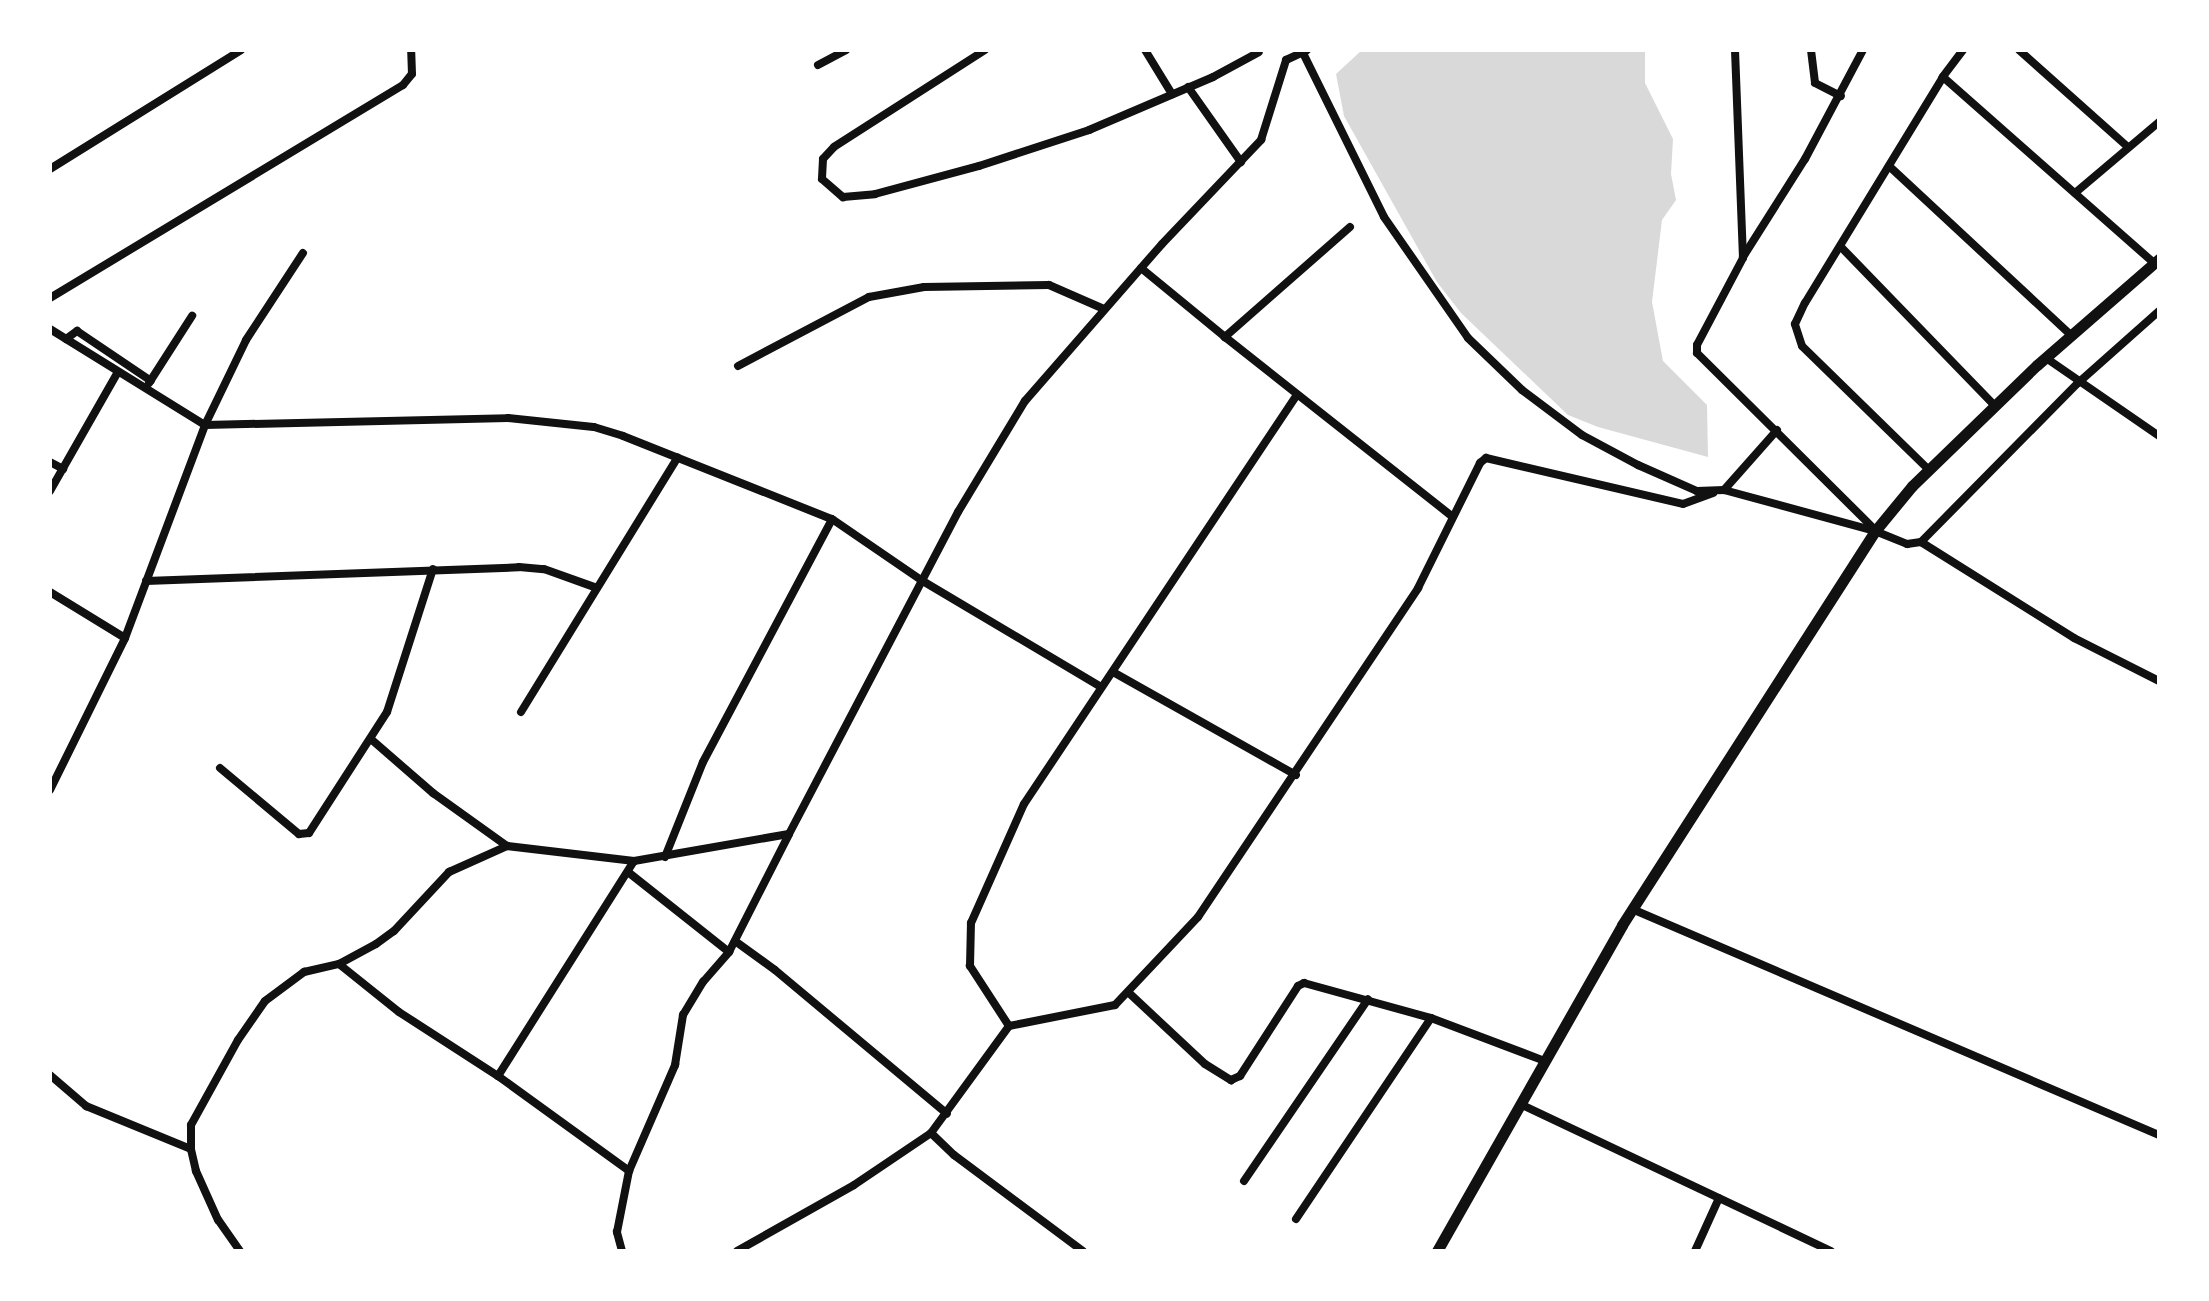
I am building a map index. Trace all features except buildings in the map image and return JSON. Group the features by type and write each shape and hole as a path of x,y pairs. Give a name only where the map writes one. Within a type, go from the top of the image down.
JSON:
{"street":[{"path":"50,169 241,50"},
{"path":"50,298 403,85 412,74 411,50"},
{"path":"818,65 846,50"},
{"path":"985,50 834,147 823,159 822,179 843,197 875,194 1089,130 1259,52"},
{"path":"1145,50 1172,94"},
{"path":"1735,50 1743,258"},
{"path":"1811,50 1815,83 1841,96"},
{"path":"1863,50 1841,96 1743,258 1697,345 1697,353 1875,531"},
{"path":"1929,470 1802,346 1795,324 1943,77 1963,50"},
{"path":"2019,50 2128,147"},
{"path":"622,1251 617,1232 629,1171 675,1065 683,1015 703,982 729,952 921,580 991,453 1025,401 1267,130 1286,60 1304,51 1384,217 1468,338 1522,390 1582,435 1638,465 1697,491 1713,493"},
{"path":"1437,1251 1632,909 1875,531 1929,470 1995,406 2156,261 1943,77"},
{"path":"1188,87 1241,162"},
{"path":"2075,193 2159,122"},
{"path":"1889,166 2071,335"},
{"path":"1225,337 1350,227"},
{"path":"1841,247 1995,406"},
{"path":"50,790 125,638 205,425 246,340 303,253"},
{"path":"1141,268 1453,517"},
{"path":"738,366 869,297 924,287 1049,285 1104,309"},
{"path":"737,1251 854,1185 931,1133 1009,1026 1115,1005 1128,992 1198,917 1296,775 1418,588 1486,458 1683,504 1724,490 1875,531 1907,544 1921,542 2078,383 2159,311"},
{"path":"148,385 192,316"},
{"path":"50,329 118,372 148,385"},
{"path":"66,339 77,331 205,425 508,418 594,427 832,519 921,580 1101,687"},
{"path":"2046,358 2159,436"},
{"path":"50,491 118,372"},
{"path":"1009,1026 970,966 971,923 1024,804 1113,672 1159,597 1297,395"},
{"path":"1724,490 1777,430"},
{"path":"521,712 678,457"},
{"path":"50,462 63,469"},
{"path":"665,857 703,762 832,519"},
{"path":"1921,542 2074,638 2159,681"},
{"path":"146,581 433,569 544,569 597,588"},
{"path":"220,768 304,836 372,740 387,712 433,569"},
{"path":"50,592 125,638"},
{"path":"1113,672 1296,775"},
{"path":"372,740 433,793 507,846 634,861 789,834"},
{"path":"240,1251 218,1220 196,1171 191,1149 191,1125 238,1040 265,1001 304,972 339,964 394,931 449,872 507,846"},
{"path":"498,1076 634,861"},
{"path":"628,872 729,952"},
{"path":"1632,909 2159,1135"},
{"path":"735,941 775,970 947,1114"},
{"path":"339,964 399,1012 498,1076 629,1171"},
{"path":"1128,992 1205,1064 1231,1080 1247,1066 1301,984 1311,983 1431,1018 1545,1061"},
{"path":"1244,1181 1368,999"},
{"path":"1296,1219 1431,1018"},
{"path":"50,1075 86,1106 191,1149"},
{"path":"1520,1104 1719,1198 1814,1247 1831,1251"},
{"path":"931,1133 954,1155 1078,1249"},
{"path":"1695,1251 1719,1198"}],"shaded area":[{"path":"1362,50 1645,50 1645,83 1673,139 1671,174 1676,200 1662,220 1652,302 1663,361 1707,405 1708,457 1598,427 1568,415 1461,313 1437,282 1344,116 1336,74"}]}
